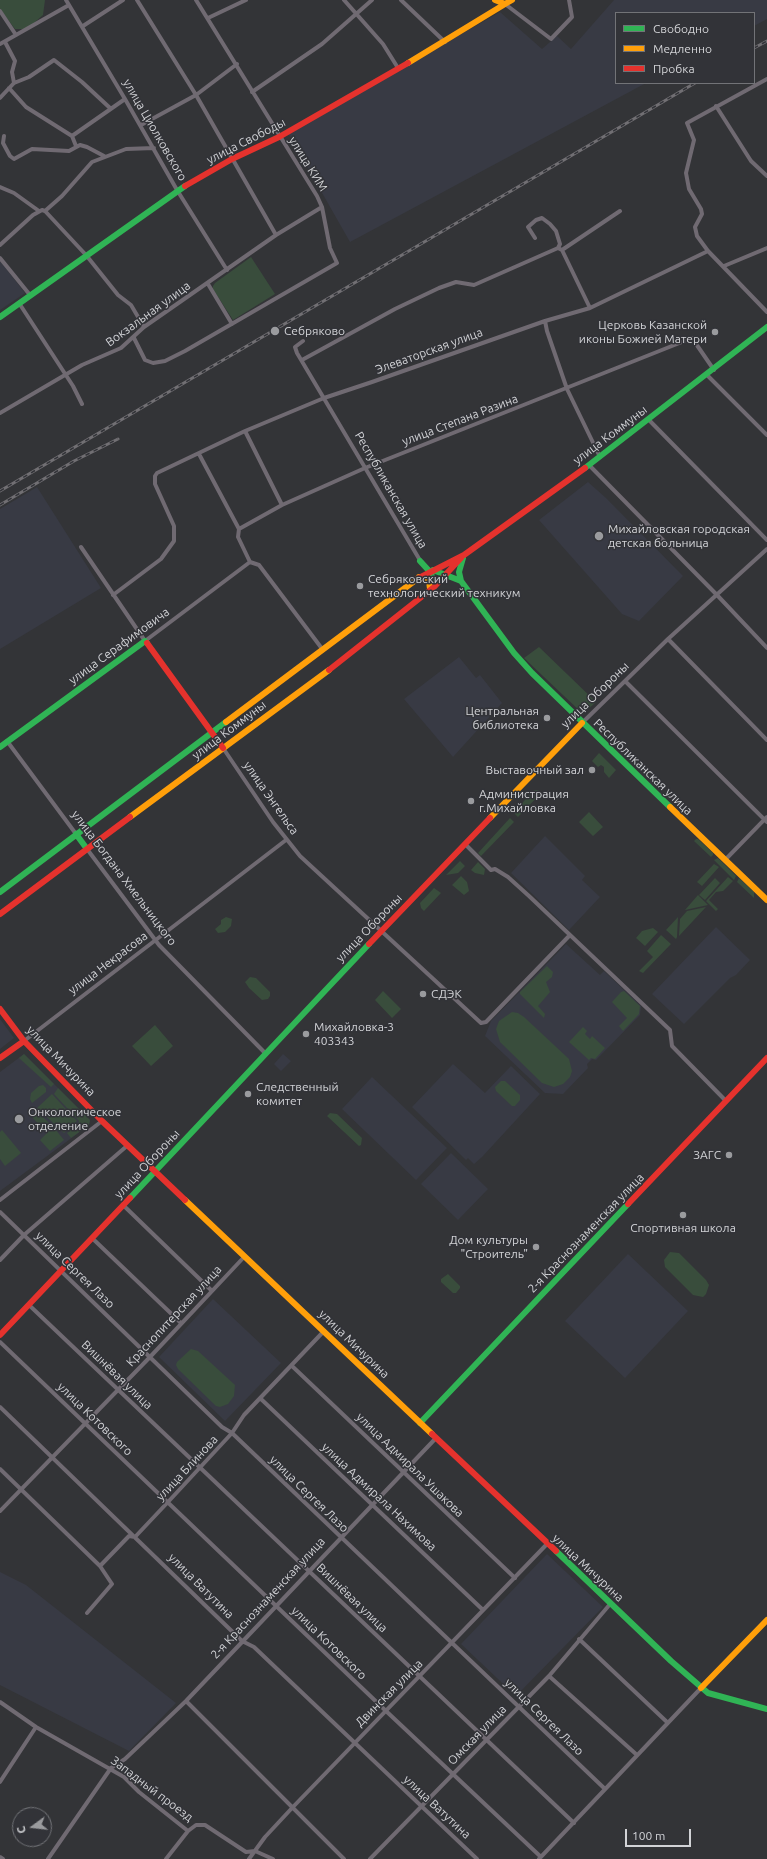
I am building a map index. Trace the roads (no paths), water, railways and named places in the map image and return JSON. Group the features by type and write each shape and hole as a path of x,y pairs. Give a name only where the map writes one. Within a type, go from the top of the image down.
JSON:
{"street":[{"name":"улица Циолковского","path":"66,0 83,26 141,125 177,190 227,270"},
{"path":"83,26 123,0"},
{"path":"137,0 196,94 276,236"},
{"name":"улица КИМ","path":"196,0 237,64 279,137 306,176 322,207 328,239 337,263 232,324"},
{"path":"208,18 246,0"},
{"path":"344,0 383,44 398,68"},
{"path":"252,92 322,44 372,0"},
{"path":"401,0 445,42"},
{"path":"495,0 505,4 551,39 572,17 569,0"},
{"name":"улица Свободы","path":"0,317 177,190 232,159 279,137 445,42 512,0"},
{"path":"0,44 69,5"},
{"path":"0,11 16,35"},
{"path":"5,42 15,61 12,72 14,83"},
{"path":"0,98 14,83 29,77 54,60 82,82 110,108"},
{"path":"141,125 196,94 237,64"},
{"path":"767,79 687,123 694,140 686,173 689,189 701,209 702,214 695,227 697,236 708,252 724,266 767,312"},
{"path":"8,88 26,107 72,136 76,146"},
{"path":"72,136 110,108 125,99"},
{"path":"716,106 752,161 767,176"},
{"path":"4,136 3,143 10,156 14,159 32,149 69,151 80,145 104,156"},
{"path":"0,245 32,214 39,211 45,211 62,196 85,168 92,162 104,156 126,149 154,148"},
{"path":"0,187 14,193 39,211"},
{"name":"Вокзальная улица","path":"0,413 82,365 115,352 134,338 144,327 276,236 322,207"},
{"path":"45,211 86,255 118,295 131,305 144,327"},
{"path":"562,250 620,211"},
{"path":"535,238 528,227 536,220 542,218 556,231 560,244 558,248"},
{"path":"558,248 562,250 590,308"},
{"path":"302,360 395,309 439,288 456,282 474,285 558,248"},
{"path":"724,266 767,248"},
{"name":"Элеваторская улица","path":"113,595 161,559 172,547 175,536 174,526 155,484 154,480 158,473 245,431 324,398 545,320 590,308 708,252"},
{"path":"0,258 30,295"},
{"path":"134,338 145,360 158,363 185,351 232,324 208,284"},
{"path":"19,303 82,404"},
{"path":"545,320 547,331 567,389 600,457"},
{"name":"улица Коммуны","path":"0,892 419,577 464,555 600,457 714,370 767,327"},
{"name":"улица Степана Разина","path":"239,529 282,505 365,468 567,389 692,338 714,370"},
{"name":"Республиканская улица","path":"303,341 295,346 302,360 420,561"},
{"path":"707,375 767,435"},
{"path":"648,420 767,540"},
{"path":"245,431 282,505"},
{"path":"199,454 239,529 238,537 250,562 259,565 323,650"},
{"path":"589,465 767,648"},
{"name":"улица Энгельса","path":"81,547 145,641 224,748 286,840 311,866 481,1023 486,1022 570,935"},
{"name":"улица Обороны","path":"0,1335 382,931 582,723 668,639 767,549"},
{"path":"461,581 459,572 464,555"},
{"name":"улица Коммуны","path":"0,914 359,647 430,590 464,555"},
{"path":"420,561 432,570 433,580 430,590"},
{"path":"420,561 421,569 419,577 425,577 429,581 430,590"},
{"name":"улица Серафимовича","path":"0,747 250,562"},
{"name":"Республиканская улица","path":"432,570 446,574 461,581 514,653 582,723 767,900"},
{"path":"668,639 767,740"},
{"path":"625,681 766,819 725,860"},
{"name":"улица Богдана Хмельницкого","path":"7,741 156,941 266,1054"},
{"name":"улица Некрасова","path":"0,1058 156,941 286,840"},
{"path":"465,844 491,870 495,869 508,877 670,1030 672,1046 726,1101"},
{"name":"улица Мичурина","path":"0,1008 24,1041 102,1121 156,1170 610,1604 701,1688 708,1693 767,1709"},
{"name":"2-я Краснознаменская улица","path":"420,1423 767,1058"},
{"path":"0,1200 102,1121"},
{"path":"0,1260 24,1235 128,1145"},
{"path":"123,1205 211,1290"},
{"name":"улица Сергея Лазо","path":"0,1212 222,1426 232,1433 340,1538 453,1643 605,1789"},
{"path":"92,1238 181,1323"},
{"name":"Краснопитерская улица","path":"0,1511 150,1357 245,1255"},
{"name":"Вишнёвая улица","path":"29,1305 574,1823"},
{"name":"улица Блинова","path":"100,1566 129,1536 135,1537 232,1433 244,1415 324,1331"},
{"name":"улица Котовского","path":"0,1342 386,1711 454,1773 540,1858"},
{"name":"улица Адмирала Ушакова","path":"292,1366 515,1578"},
{"name":"улица Адмирала Нахимова","path":"260,1399 483,1610"},
{"name":"улица Ватутина","path":"0,1407 242,1642 254,1647 477,1859"},
{"name":"2-я Краснознаменская улица","path":"111,1768 125,1759 186,1701 436,1438"},
{"path":"0,1469 100,1566 112,1584 87,1612"},
{"name":"Двинская улица","path":"250,1859 265,1837 292,1808 547,1544"},
{"name":"Омская улица","path":"370,1859 422,1808 454,1773 549,1676 610,1604"},
{"path":"540,1858 767,1620"},
{"path":"579,1639 668,1723"},
{"path":"549,1676 637,1755"},
{"path":"186,1701 344,1859"},
{"name":"Западный проезд","path":"0,1702 36,1727 111,1768 124,1777 139,1792 188,1831 196,1826 205,1825 246,1852 255,1851 273,1859"},
{"path":"0,1782 36,1727"},
{"path":"48,1859 111,1768"},
{"path":"166,1859 188,1831"},
{"path":"374,1855 379,1859"}],"railway":[{"path":"755,47 767,41"},
{"path":"0,491 693,84"},
{"path":"0,505 74,461 118,439"}],"place":[{"name":"Себряково","path":"275,331"},
{"name":"Церковь Казанской иконы Божией Матери","path":"715,332"},
{"name":"Михайловская городская детская больница","path":"599,536"},
{"name":"Себряковский технологический техникум","path":"360,586"},
{"name":"Центральная библиотека","path":"547,718"},
{"name":"Выставочный зал","path":"592,770"},
{"name":"Администрация г.Михайловка","path":"471,801"},
{"name":"СДЭК","path":"423,994"},
{"name":"Михайловка-3 403343","path":"306,1034"},
{"name":"Следственный комитет","path":"248,1094"},
{"name":"Онкологическое отделение","path":"19,1119"},
{"name":"ЗАГС","path":"729,1155"},
{"name":"Спортивная школа","path":"683,1215"},
{"name":"Дом культуры \"Строитель\"","path":"536,1247"}]}
